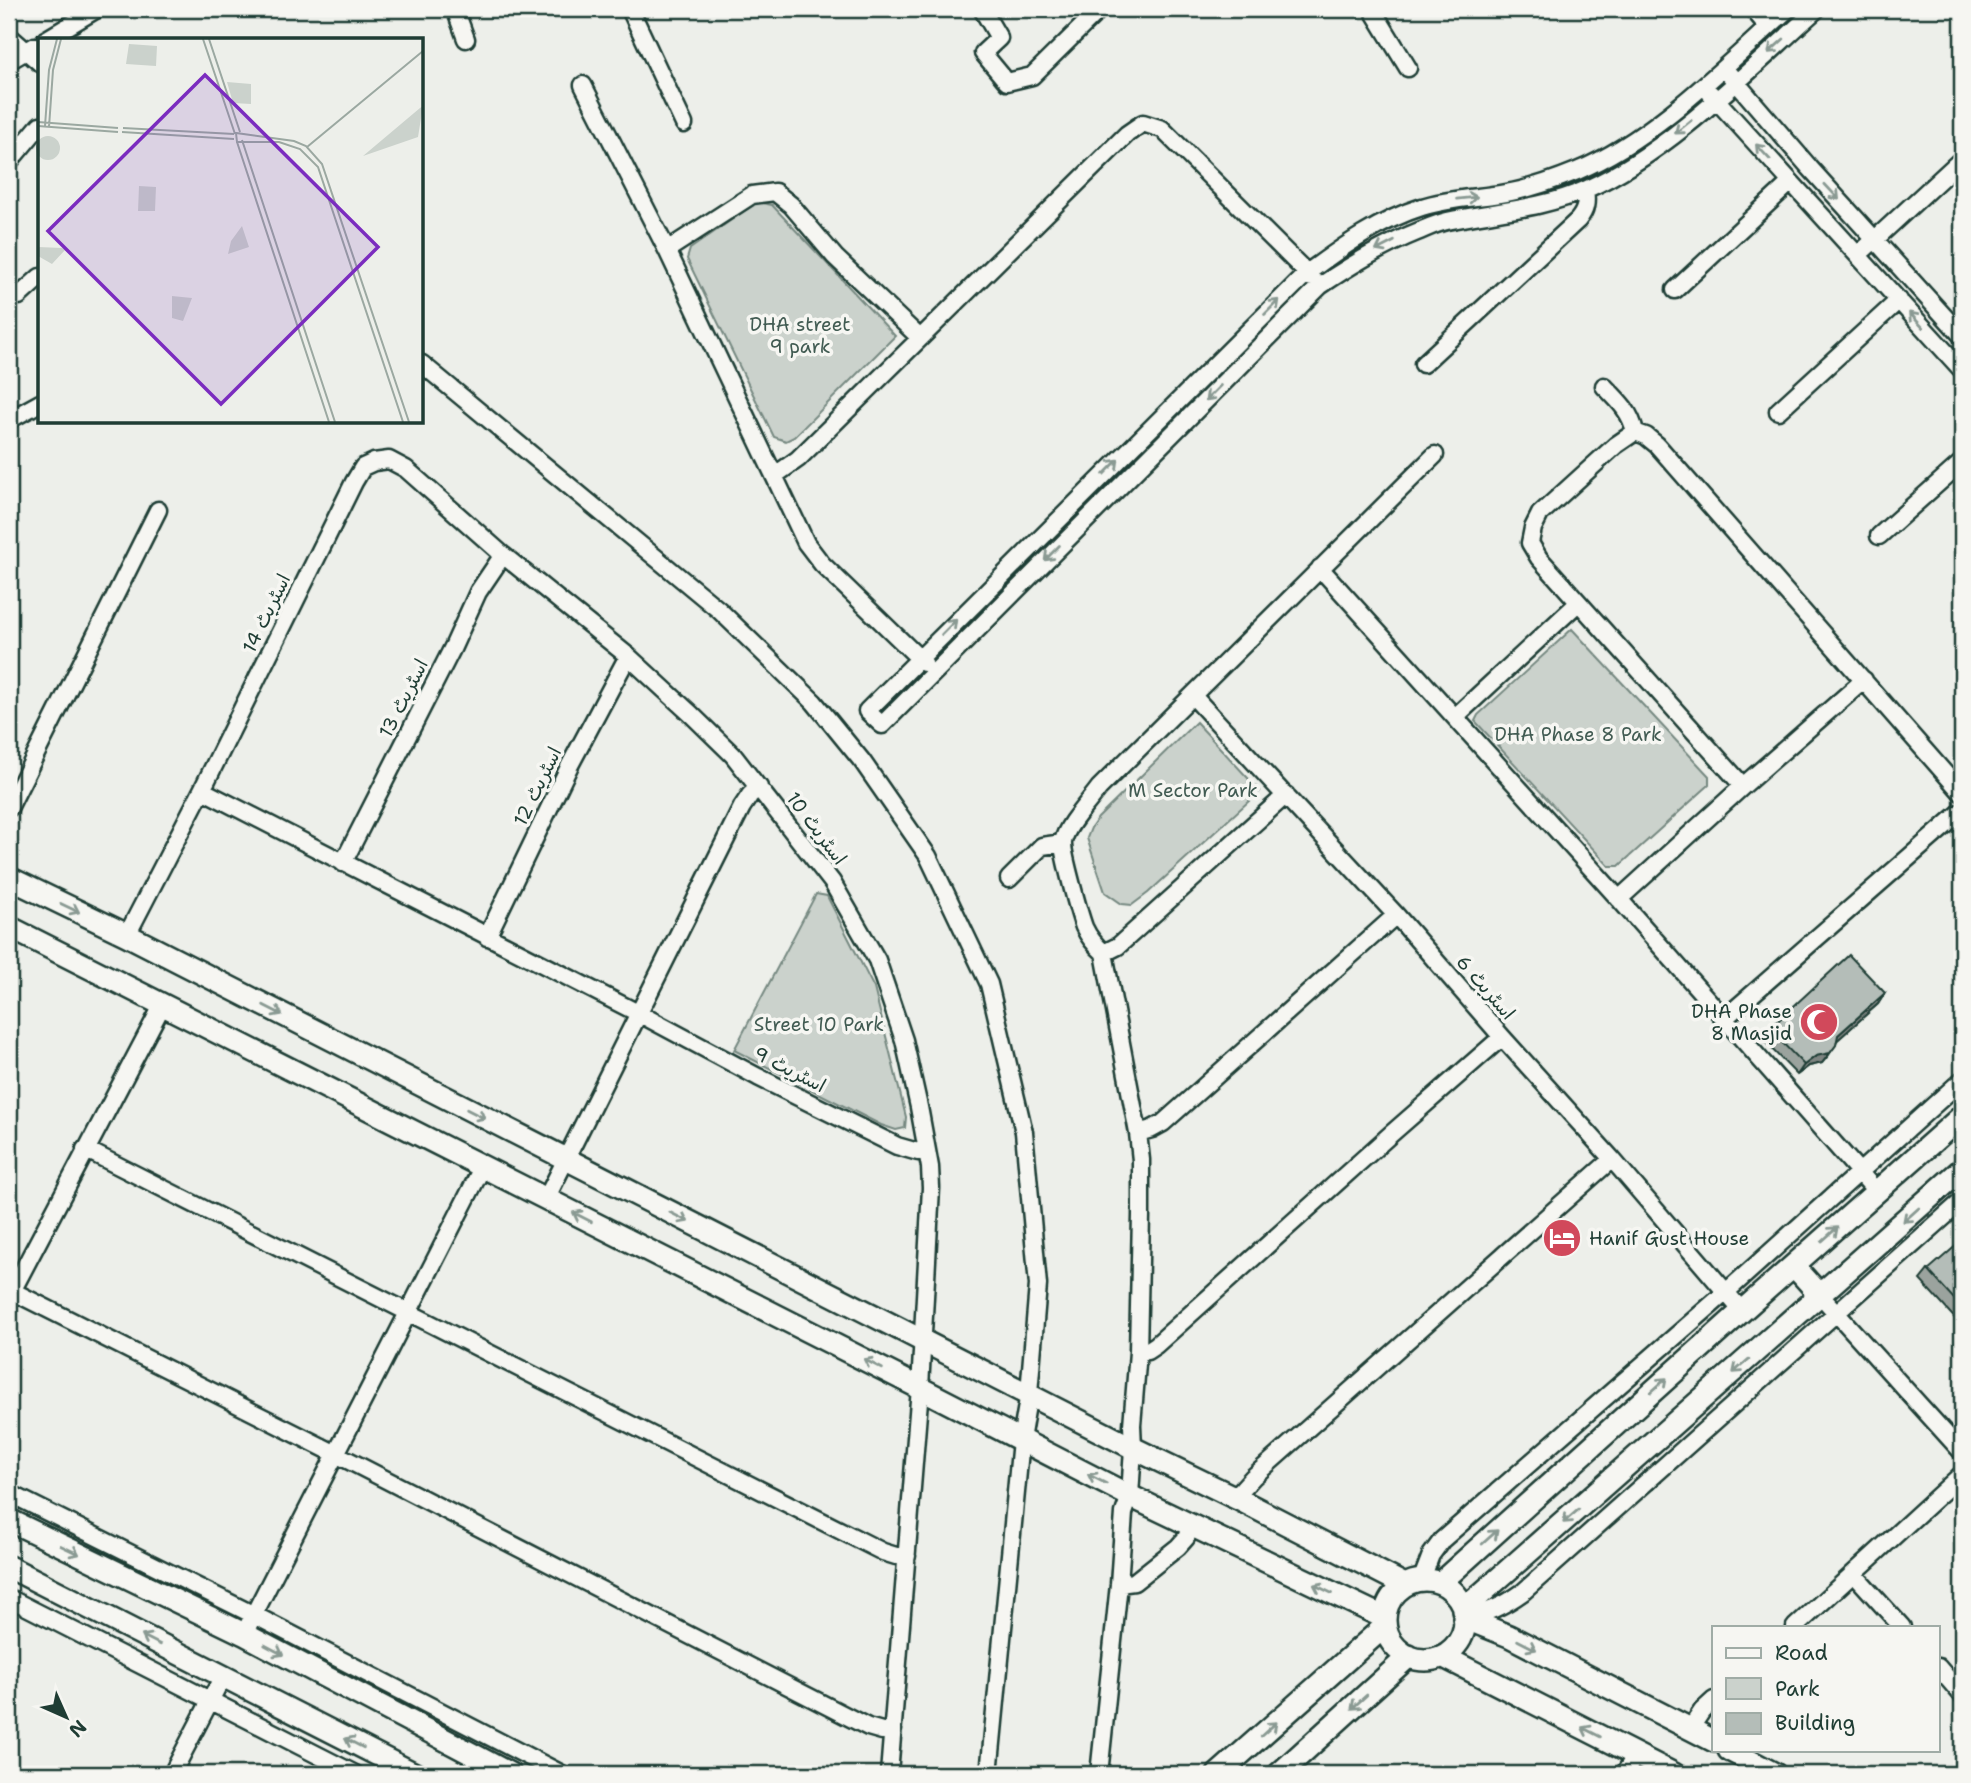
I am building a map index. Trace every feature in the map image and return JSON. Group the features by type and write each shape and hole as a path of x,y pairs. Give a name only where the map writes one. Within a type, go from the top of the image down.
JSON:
{"street":[{"path":"48,38 97,9"},
{"path":"455,9 466,38"},
{"path":"630,9 684,124"},
{"path":"982,9 999,38 983,53 1007,82 1032,76 1100,9"},
{"path":"1372,9 1408,68"},
{"path":"1753,9 1768,27"},
{"path":"1788,9 1703,85 1636,139 1605,159 1539,185 1508,193 1448,200 1421,207 1368,232 1307,273 867,710 883,725 1320,286 1389,243 1444,221 1538,205 1585,190 1616,175 1716,100 1817,9"},
{"path":"9,36 34,47"},
{"path":"9,61 34,47"},
{"path":"1723,67 1962,336"},
{"path":"583,85 667,250 806,543 822,564 933,673"},
{"path":"1703,85 1962,370"},
{"path":"774,476 798,458 1127,134 1143,123 1162,129 1320,286"},
{"path":"9,162 38,127"},
{"path":"1857,255 1962,159"},
{"path":"1675,290 1791,182"},
{"path":"1423,365 1578,220 1587,201 1585,190"},
{"path":"667,250 752,195 775,192 791,205 835,257 920,338"},
{"path":"19,296 38,279"},
{"path":"1778,411 1899,300"},
{"path":"424,365 719,610 814,702 862,761 928,856 989,984 1024,1132 1038,1285 989,1774"},
{"path":"1604,386 1626,409 1636,432"},
{"path":"9,420 38,404"},
{"path":"1636,432 1616,444 1540,514 1532,528 1530,543 1539,558 1578,603 1743,786"},
{"path":"1636,432 1657,444 1962,793"},
{"path":"1099,1774 1124,1513 1130,1496 1138,1352 1141,1160 1104,953 1094,944 1084,928 1065,860 1063,843 1072,824 1100,788 1435,455"},
{"name":"اسٹریٹ 10","path":"374,462 389,460 406,469 503,555 628,656 733,755 832,882 877,960 904,1040 927,1152 931,1188 920,1388 889,1774"},
{"name":"اسٹریٹ 14","path":"127,935 354,482 363,467 374,462"},
{"path":"1879,536 1962,462"},
{"path":"9,808 158,510"},
{"name":"اسٹریٹ 13","path":"343,863 478,593 503,555"},
{"path":"1320,568 1619,899 1877,1192"},
{"path":"1455,717 1578,603"},
{"name":"اسٹریٹ 12","path":"487,937 570,765 628,656"},
{"path":"1619,899 1864,680"},
{"name":"اسٹریٹ 6","path":"1194,695 1396,915 1612,1159 1742,1311"},
{"path":"546,1199 742,807 759,787"},
{"name":"اسٹریٹ 9","path":"202,790 758,1077 897,1146 927,1152"},
{"path":"1104,953 1118,946 1286,794"},
{"path":"1725,1018 1962,811"},
{"path":"1009,879 1042,846 1063,843"},
{"path":"9,878 127,935 1133,1448 1238,1499 1457,1597 1464,1614 1461,1636 1450,1651 1442,1656 1426,1660 1409,1657 1393,1644 1385,1622 1130,1496 163,1004 11,933"},
{"path":"1138,1133 1163,1123 1396,915"},
{"path":"163,1004 10,1294 336,1454 868,1727 882,1731 893,1730"},
{"path":"1138,1352 1147,1351 1156,1345 1502,1037"},
{"path":"1422,1583 1431,1555 1442,1540 1726,1292 1962,1080"},
{"path":"1218,1774 1385,1622 1391,1599 1422,1583 1742,1311 1962,1116"},
{"path":"85,1149 883,1552 907,1556"},
{"path":"1238,1499 1243,1488 1254,1477 1612,1159"},
{"path":"244,1634 482,1168"},
{"path":"1464,1614 1962,1169"},
{"path":"1464,1614 1491,1612 1507,1604 1962,1201"},
{"path":"1794,1266 1836,1315 1959,1443"},
{"path":"1796,1626 1962,1474"},
{"path":"9,1493 254,1615 562,1774"},
{"path":"9,1520 244,1634 510,1774"},
{"path":"1119,1584 1134,1582 1178,1547 1191,1526"},
{"path":"9,1567 415,1774"},
{"path":"1854,1574 1901,1626"},
{"path":"9,1598 355,1774"},
{"path":"1464,1614 1712,1740"},
{"path":"1442,1656 1674,1774"},
{"path":"1279,1774 1409,1657"},
{"path":"1940,1669 1962,1695"},
{"path":"172,1774 223,1676"},
{"path":"1690,1728 1712,1702"},
{"path":"1732,1752 1763,1772"},
{"path":"1625,1774 1636,1755"}],"green space":[{"name":"DHA street 9 park","path":"757,202 772,205 895,336 794,437 786,441 774,437 687,259 690,249"},
{"name":"DHA Phase 8 Park","path":"1572,629 1709,776 1709,785 1619,866 1609,866 1475,721 1478,715"},
{"name":"M Sector Park","path":"1196,722 1260,791 1148,893 1132,905 1122,904 1105,892 1087,838 1091,828"},
{"name":"Street 10 Park","path":"816,894 827,896 874,988 906,1117 905,1128 896,1130 881,1125 734,1050"}],"building":[{"name":"DHA Phase 8 Masjid","path":"1849,955 1885,993 1838,1035 1836,1045 1830,1053 1816,1056 1804,1065 1769,1029"},
{"path":"1958,1244 1962,1250 1962,1308 1928,1270"}],"place":[{"name":"DHA Phase 8 Masjid","path":"1819,1022"},
{"name":"Hanif Gust House","path":"1562,1238"}]}
